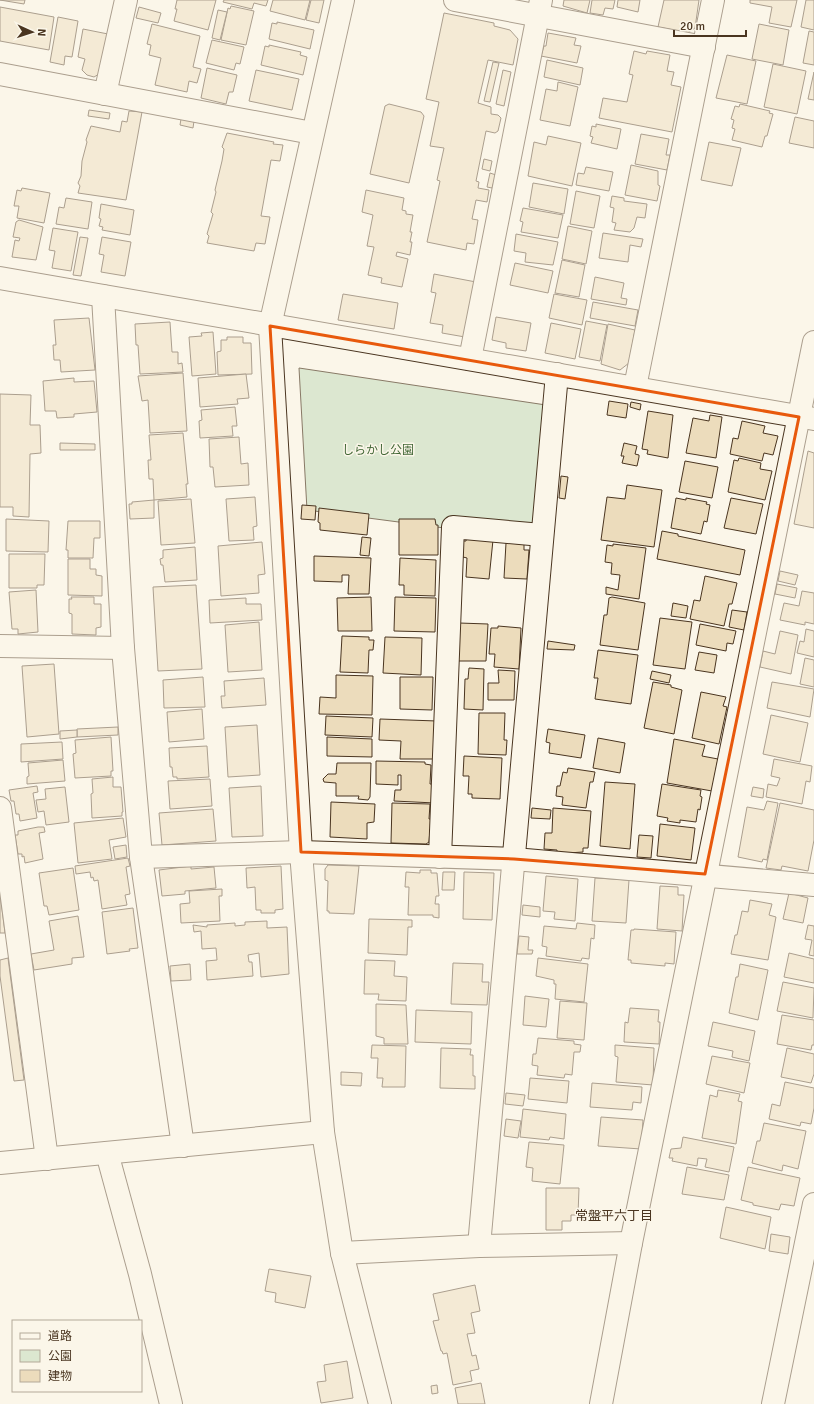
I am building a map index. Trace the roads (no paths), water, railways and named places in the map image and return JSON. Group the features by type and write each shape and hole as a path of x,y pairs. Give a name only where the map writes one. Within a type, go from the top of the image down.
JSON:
{"street":[{"path":"105,94 126,0"},
{"path":"343,0 312,132 270,326 301,852 323,1132 342,1253 380,1404"},
{"path":"455,0 539,8 704,47"},
{"path":"635,387 713,0"},
{"path":"470,359 539,8"},
{"path":"0,74 312,132"},
{"path":"0,278 270,326 635,387 806,418"},
{"path":"103,296 123,648 141,857 183,1146"},
{"path":"601,1404 631,1244 705,874 806,418 814,342"},
{"path":"479,1246 557,374"},
{"path":"440,856 453,527 542,535"},
{"path":"0,646 123,648"},
{"path":"0,808 47,1159"},
{"path":"141,857 301,852 514,859 705,874 814,885"},
{"path":"0,1163 323,1132"},
{"path":"107,1153 140,1274 171,1404"},
{"path":"773,1404 814,1204"},
{"path":"342,1253 479,1246 631,1244"}],"district":[{"name":"常盤平六丁目","path":"614,1215"}],"park label":[{"name":"しらかし公園","path":"378,450"}]}
